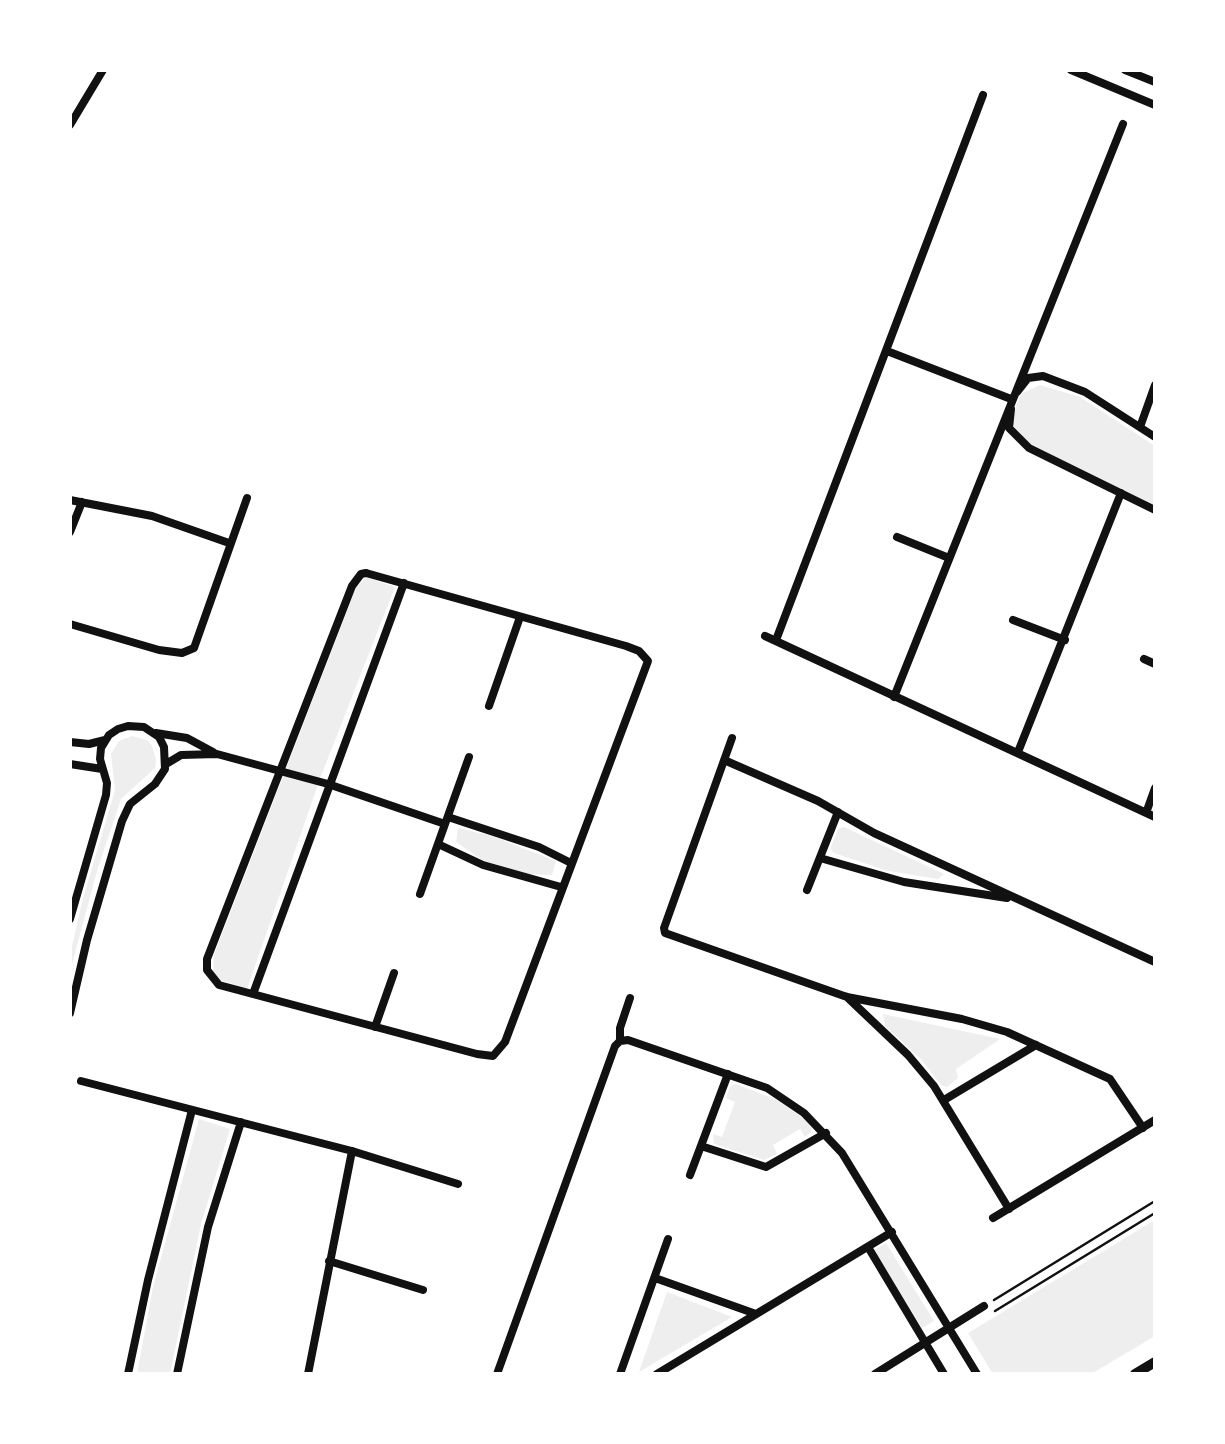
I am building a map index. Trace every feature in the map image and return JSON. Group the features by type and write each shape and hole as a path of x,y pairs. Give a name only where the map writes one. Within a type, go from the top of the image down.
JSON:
{"street":[{"path":"70,125 103,70"},
{"path":"1071,70 1155,105"},
{"path":"1125,70 1155,82"},
{"path":"776,640 983,95"},
{"path":"894,697 1123,124"},
{"path":"887,351 1012,400"},
{"path":"1155,437 1086,392 1043,376 1028,378 1012,400 1010,428 1028,448 1155,510"},
{"path":"1140,428 1155,385"},
{"path":"1018,752 1120,493"},
{"path":"70,624 159,650 190,651 197,643 246,498"},
{"path":"70,500 152,516 229,543"},
{"path":"70,532 82,502"},
{"path":"897,537 949,558"},
{"path":"366,572 520,617 639,650 648,662 500,1051 494,1056 476,1054 219,985 208,975 206,964 357,578 366,572"},
{"path":"253,994 404,583"},
{"path":"488,706 520,617"},
{"path":"1013,620 1065,640"},
{"path":"766,636 1150,815 1155,788"},
{"path":"1144,659 1155,664"},
{"path":"70,920 106,794 100,753 105,740 128,726 144,727 154,733 187,738 217,754"},
{"path":"70,1012 122,821 130,804 160,780 166,764 164,747 154,733"},
{"path":"732,738 664,932 847,997 962,1019 1036,1045 1110,1079 1143,1128"},
{"path":"70,742 89,744 105,740"},
{"path":"166,764 181,754 217,754 539,846 571,863"},
{"path":"420,894 470,757"},
{"path":"724,760 1155,962"},
{"path":"70,764 102,769"},
{"path":"807,890 838,812"},
{"path":"438,844 483,865 561,887"},
{"path":"820,858 895,880 1016,900"},
{"path":"375,1027 394,973"},
{"path":"847,997 908,1055 944,1100 1009,1208"},
{"path":"497,1374 620,1041 630,998"},
{"path":"620,1041 628,1040 778,1094 826,1133 842,1152 977,1374"},
{"path":"944,1100 1036,1045"},
{"path":"690,1176 728,1074"},
{"path":"81,1081 352,1151 458,1184"},
{"path":"128,1374 192,1110"},
{"path":"993,1218 1155,1120"},
{"path":"176,1374 208,1227 241,1122"},
{"path":"701,1146 766,1167 826,1133"},
{"path":"308,1374 352,1151"},
{"path":"657,1374 892,1232"},
{"path":"620,1374 668,1239"},
{"path":"868,1247 944,1374"},
{"path":"329,1261 423,1290"},
{"path":"655,1278 756,1314"},
{"path":"875,1374 950,1327 986,1310"},
{"path":"1135,1374 1155,1362"}],"path":[{"path":"986,1310 1155,1201"},
{"path":"986,1310 1155,1214"}],"shaded area":[{"path":"1040,385 1080,397 1155,446 1155,510 1031,448 1011,418 1021,394"},
{"path":"366,577 395,587 321,776 247,989 218,979 213,973 214,955 356,588"},
{"path":"132,736 147,740 152,746 155,768 121,799 70,972 82,902 115,790 111,754 119,741"},
{"path":"844,827 944,874 938,879 888,871 834,853 830,849 838,829"},
{"path":"458,828 492,836 556,861 552,875 529,874 484,861 456,842"},
{"path":"883,1014 1000,1039 956,1069 958,1078 947,1087 885,1026"},
{"path":"735,1084 775,1099 803,1118 811,1132 805,1137 800,1129 773,1145 777,1154 764,1160 714,1144 713,1134 722,1137 735,1102 726,1098"},
{"path":"199,1119 230,1129 201,1224 170,1374 137,1374 153,1287"},
{"path":"1155,1220 1155,1336 1091,1374 993,1374 968,1333"},
{"path":"886,1243 934,1321 922,1328 874,1250"},
{"path":"667,1292 732,1317 639,1372"}]}
